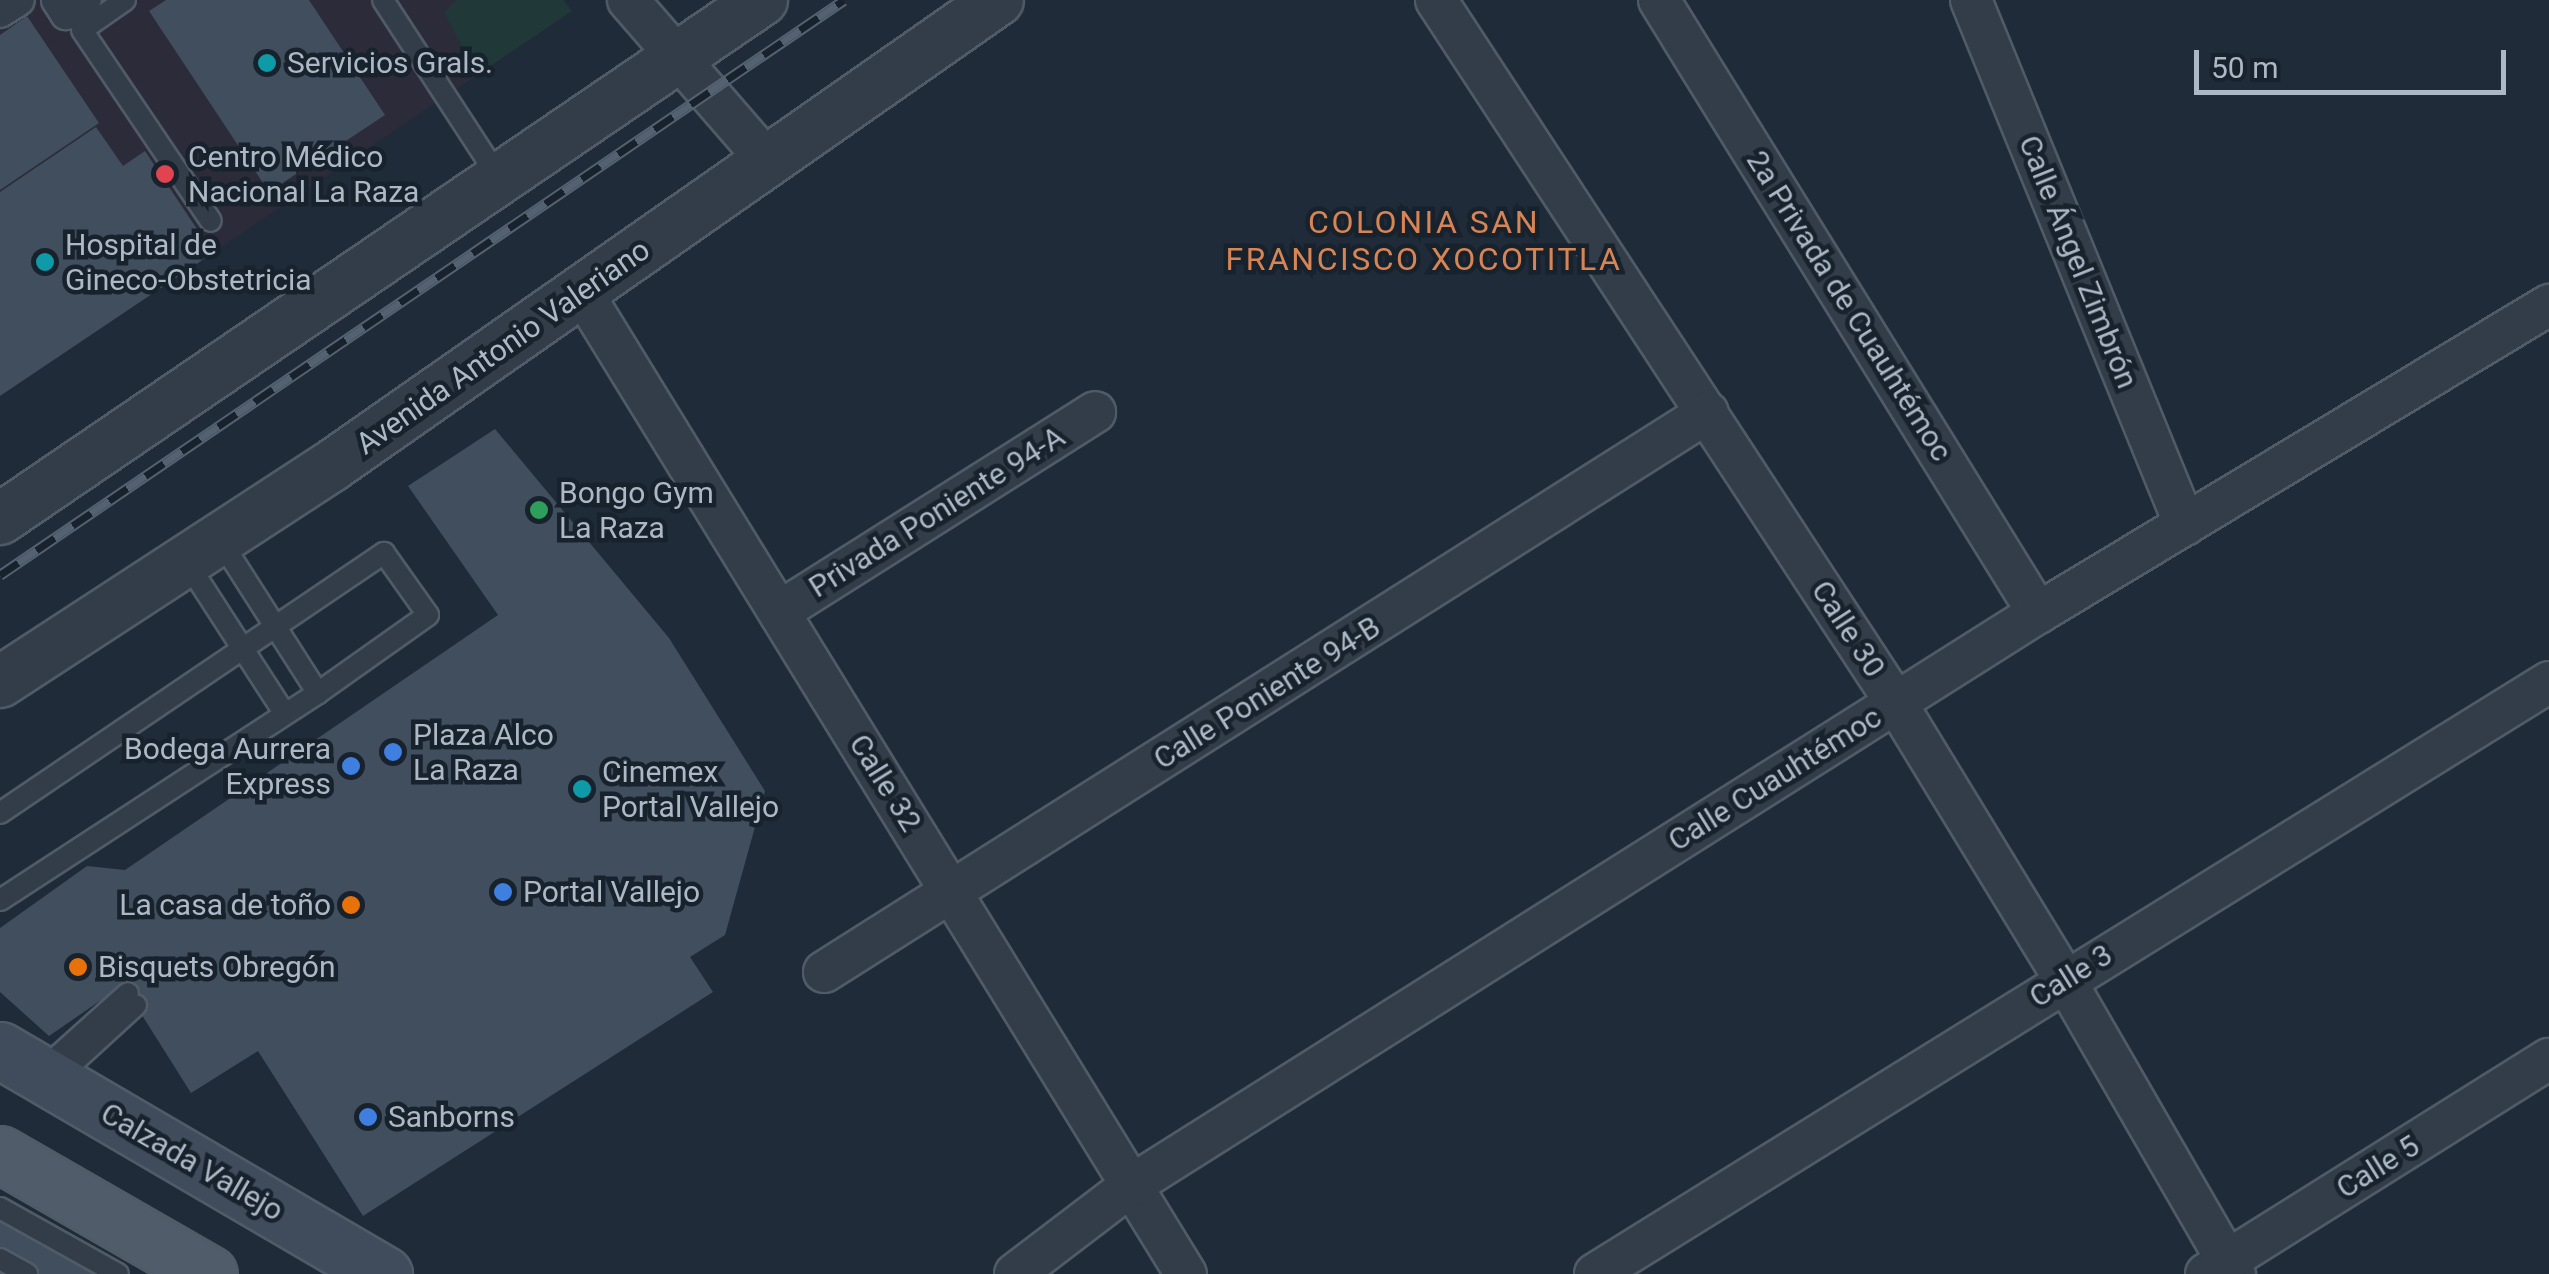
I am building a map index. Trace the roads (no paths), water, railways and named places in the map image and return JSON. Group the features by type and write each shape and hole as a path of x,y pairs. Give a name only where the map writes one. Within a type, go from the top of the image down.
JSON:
{"main road":[{"name":"Calzada Vallejo","path":"31,1068 384,1274"},
{"path":"0,1154 209,1274"}],"street":[{"path":"0,12 18,0"},
{"path":"57,0 66,14 86,0"},
{"path":"628,0 769,162"},
{"path":"0,519 762,0"},
{"name":"Avenida Antonio Valeriano","path":"0,682 330,467 998,0"},
{"name":"Calle 30","path":"1436,0 1896,703 2066,980 2223,1270"},
{"name":"2a Privada de Cuauhtémoc","path":"1659,0 2038,612"},
{"name":"Calle Ángel Zimbrón","path":"1971,0 2185,525"},
{"name":"Calle 32","path":"582,292 1186,1274"},
{"name":"Calle Cuauhtémoc","path":"1016,1274 1132,1185 2038,612 2549,305"},
{"name":"Privada Poniente 94-A","path":"779,612 1096,412"},
{"name":"Calle Poniente 94-B","path":"824,972 1708,412"},
{"name":"Calle 3","path":"1596,1274 2549,682"},
{"name":"Calle 5","path":"2223,1270 2549,1059"}],"lane":[{"path":"125,0 82,30 211,221"},
{"path":"383,0 499,178"},
{"path":"202,550 276,627 318,693"},
{"path":"202,550 244,647 285,714"},
{"path":"0,813 384,553 428,615 318,693 0,900"},
{"path":"31,1068 132,999"},
{"path":"0,1208 118,1274"},
{"path":"0,1259 26,1274"}],"railway":[{"path":"0,575 844,0"}],"place":[{"name":"Servicios Grals.","path":"267,63"},
{"name":"Centro Médico Nacional La Raza","path":"165,174"},
{"name":"Hospital de Gineco-Obstetricia","path":"45,262"},
{"name":"Bongo Gym La Raza","path":"539,510"},
{"name":"Plaza Alco La Raza","path":"393,752"},
{"name":"Bodega Aurrera Express","path":"351,766"},
{"name":"Cinemex Portal Vallejo","path":"582,789"},
{"name":"Portal Vallejo","path":"503,892"},
{"name":"La casa de toño","path":"351,905"},
{"name":"Bisquets Obregón","path":"78,967"},
{"name":"Sanborns","path":"368,1117"}],"district":[{"name":"COLONIA SAN FRANCISCO XOCOTITLA","path":"1424,242"}]}
